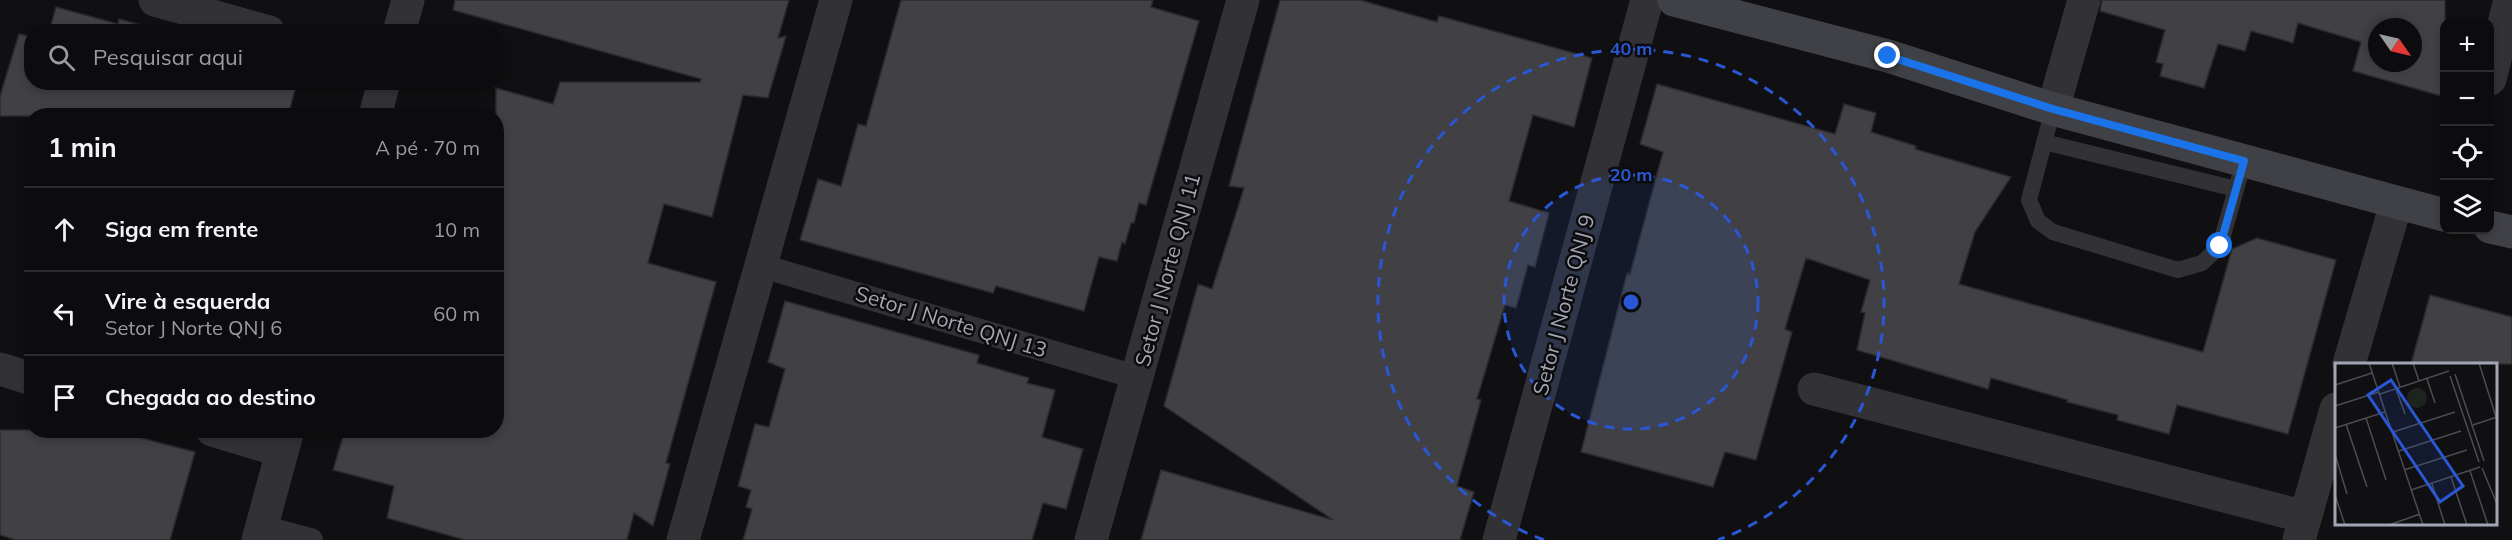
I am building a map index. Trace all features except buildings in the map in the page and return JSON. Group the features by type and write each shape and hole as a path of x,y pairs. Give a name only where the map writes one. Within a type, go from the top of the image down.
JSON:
{"main road":[{"path":"1674,0 1888,56 2053,109 2240,175 2440,214"},
{"path":"2494,227 2512,232"}],"street":[{"path":"155,0 240,24"},
{"path":"401,24 408,0"},
{"path":"683,540 836,0"},
{"name":"Setor J Norte QNJ 11","path":"1091,540 1139,378 1243,0"},
{"name":"Setor J Norte QNJ 9","path":"1499,540 1647,0"},
{"path":"2053,109 2084,0"},
{"path":"2492,72 2510,0"},
{"path":"377,108 382,90"},
{"path":"2349,363 2396,204"},
{"name":"Setor J Norte QNJ 13","path":"762,266 1139,378"},
{"path":"0,369 24,376"},
{"path":"1814,389 2302,528 2335,416"},
{"path":"265,438 285,441 259,534 311,540"}],"lane":[{"path":"2044,142 2240,175 2220,246 2202,263 2178,270 2053,232 2038,220 2029,200 2044,142 2053,109"}],"route":[{"path":"1888,56 2053,109 2244,161 2220,246"}]}
